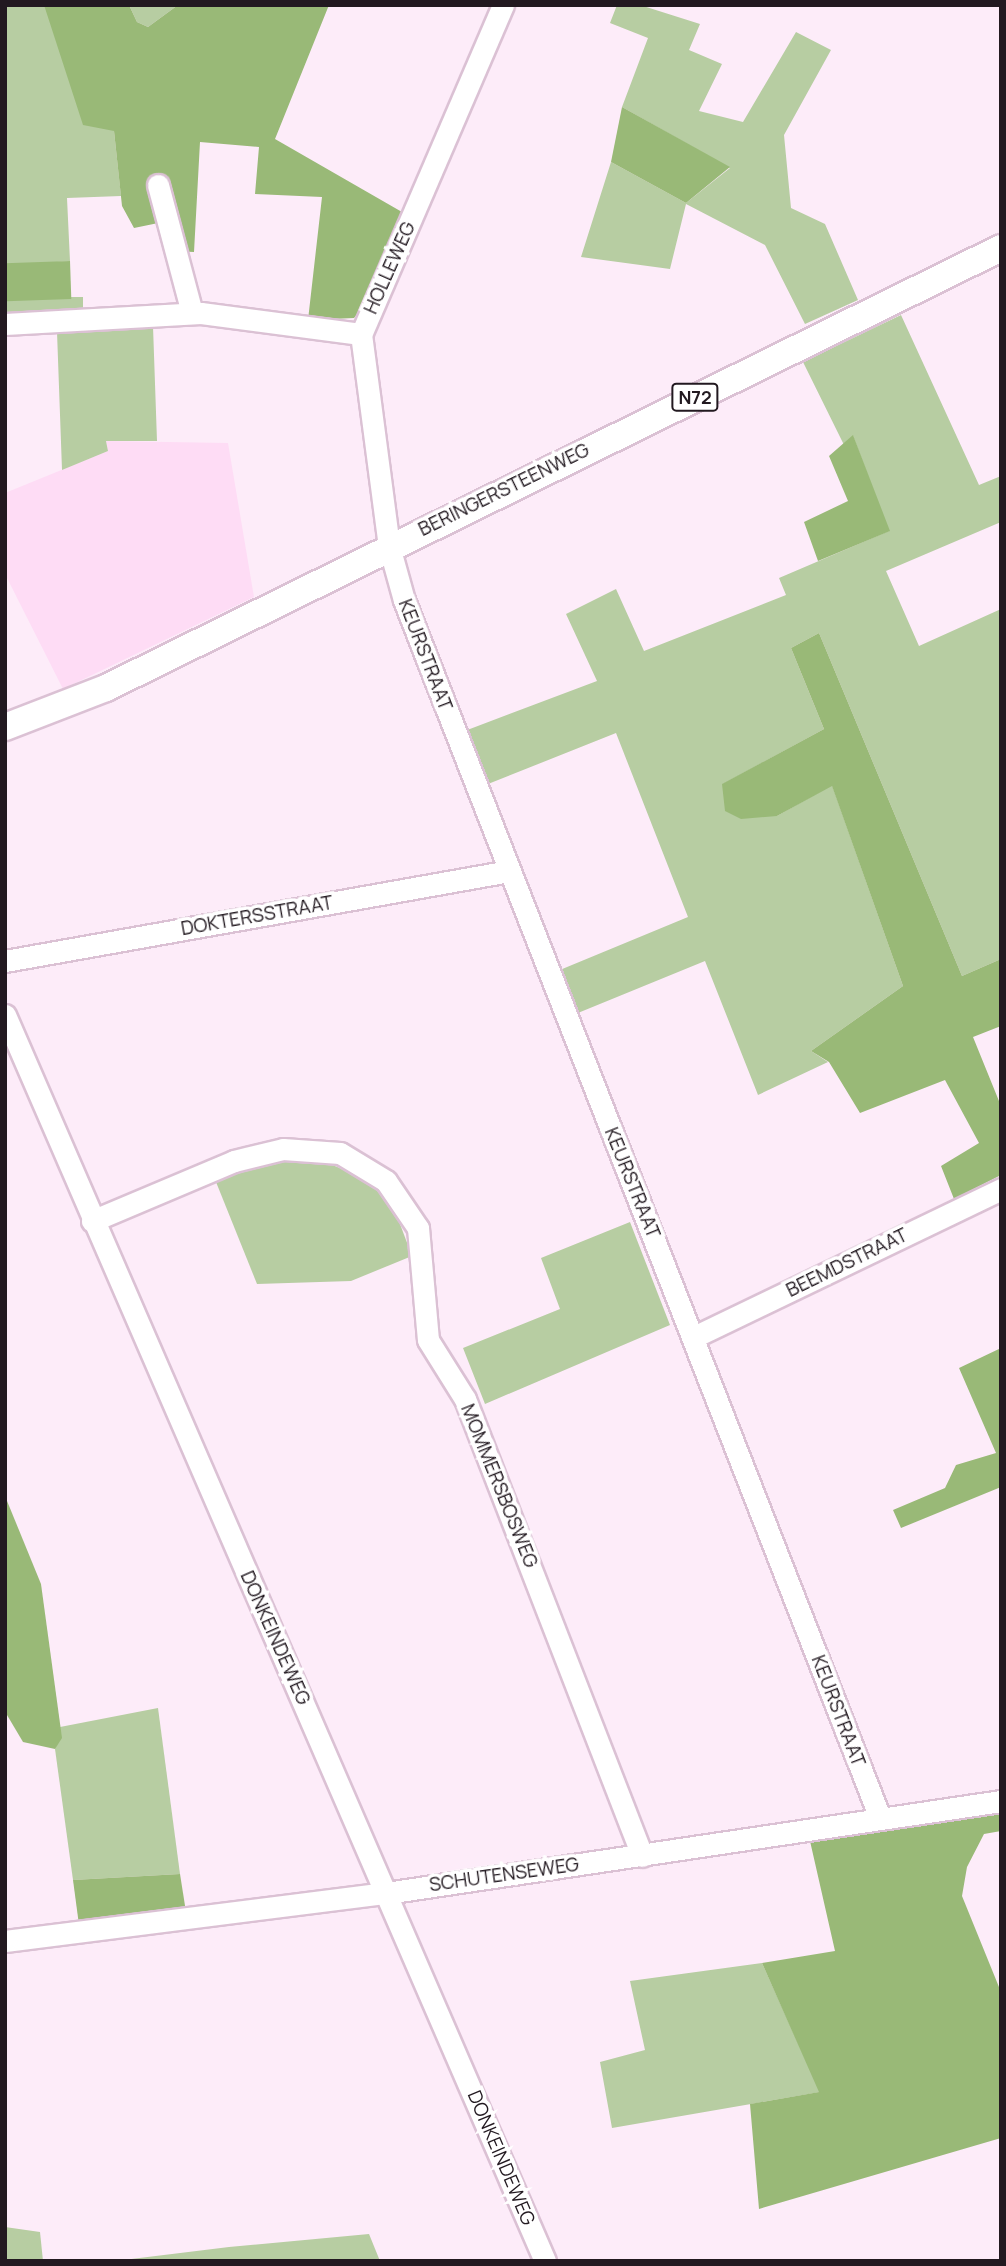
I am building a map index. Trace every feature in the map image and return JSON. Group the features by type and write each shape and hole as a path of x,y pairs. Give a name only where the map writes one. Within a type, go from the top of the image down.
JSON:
{"main road":[{"name":"BERINGERSTEENWEG","path":"5,727 106,688 1001,248"}],"street":[{"name":"HOLLEWEG","path":"389,547 361,334 503,5"},
{"path":"158,184 192,313"},
{"path":"5,324 192,313 361,334"},
{"name":"KEURSTRAAT","path":"389,547 509,872 694,1337 880,1818"},
{"name":"DOKTERSSTRAAT","path":"5,961 509,872"},
{"name":"DONKEINDEWEG","path":"5,1015 92,1222 545,2261"},
{"name":"MOMMERSBOSWEG","path":"92,1222 234,1161 283,1149 340,1153 386,1181 418,1228 428,1340 465,1399 642,1856"},
{"name":"BEEMDSTRAAT","path":"694,1337 1001,1189"},
{"name":"SCHUTENSEWEG","path":"5,1941 386,1893 1001,1801"}],"shaded area":[{"path":"106,441 228,443 254,597 63,689 5,574 5,493 108,451"}],"green space":[{"path":"5,5 44,5 114,131 121,196 67,198 70,261 5,266"},
{"path":"44,5 129,5 137,22 148,27 178,5 329,5 275,139 402,212 366,304 354,318 308,320 322,197 255,194 259,147 200,142 194,252 172,251 168,221 134,228 122,206 114,131 83,125"},
{"path":"129,5 178,5 148,27 137,22"},
{"path":"617,5 640,5 700,24 689,50 722,64 699,111 743,122 796,32 831,50 784,135 791,208 825,224 858,300 805,324 765,245 686,204 670,269 581,257 611,162 686,203 730,168 622,107 648,38 610,23"},
{"path":"622,107 730,167 686,203 611,162"},
{"path":"70,261 71,299 6,301 5,263"},
{"path":"5,297 83,297 83,313 5,313"},
{"path":"901,315 979,485 1001,476 1001,522 886,571 919,646 1001,609 1001,959 962,976 819,633 791,648 824,729 723,784 777,816 832,785 903,986 811,1051 828,1062 758,1095 705,961 573,1015 555,972 688,917 616,733 483,786 462,732 597,681 566,614 616,589 644,651 786,595 779,578 889,531 853,436 844,445 803,362"},
{"path":"153,326 157,441 106,441 108,451 62,470 57,332"},
{"path":"853,435 890,531 818,561 804,522 848,501 829,456"},
{"path":"819,633 962,976 1001,959 1001,1026 973,1037 1001,1106 1001,1175 954,1199 941,1166 979,1143 945,1080 860,1113 829,1062 811,1051 903,986 832,786 777,816 741,819 725,811 722,784 824,729 791,648"},
{"path":"282,1157 315,1158 372,1181 391,1200 412,1256 351,1281 257,1284 214,1177"},
{"path":"630,1222 670,1325 485,1404 463,1348 560,1309 541,1258"},
{"path":"1001,1348 1001,1487 901,1528 893,1510 945,1488 956,1465 996,1453 959,1368"},
{"path":"5,1496 41,1584 62,1738 55,1749 23,1742 7,1715"},
{"path":"158,1708 180,1874 73,1880 55,1749 60,1727"},
{"path":"1001,1814 1001,1831 984,1834 967,1867 962,1896 1001,1992 1001,2138 759,2209 750,2104 819,2092 762,1963 835,1951 810,1841"},
{"path":"180,1874 186,1912 79,1925 73,1880"},
{"path":"762,1963 820,2092 612,2128 600,2062 645,2050 630,1981"},
{"path":"5,2227 40,2232 43,2261 5,2261"},
{"path":"369,2234 380,2261 115,2261 229,2247"}]}
